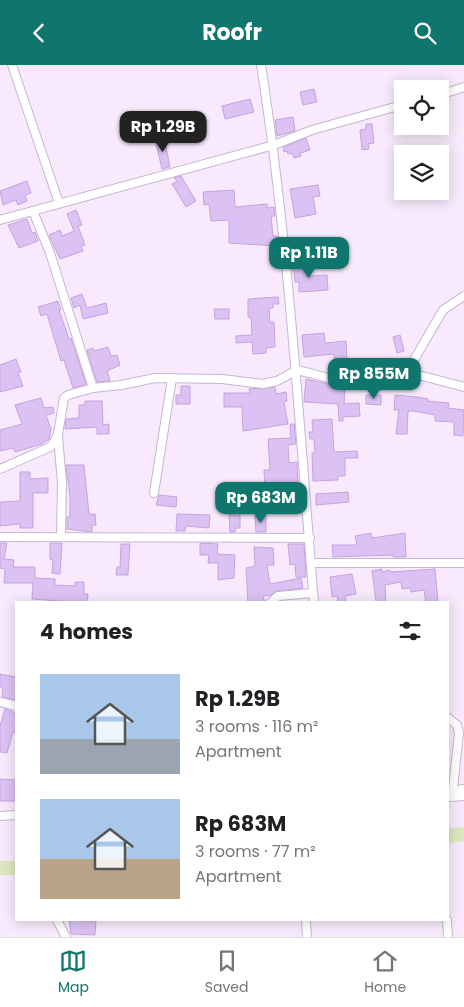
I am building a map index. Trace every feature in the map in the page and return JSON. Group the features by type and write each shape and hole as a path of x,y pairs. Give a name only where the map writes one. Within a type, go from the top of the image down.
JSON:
{"street":[{"path":"12,65 59,203"},
{"path":"261,65 274,145 296,370 314,601"},
{"path":"449,92 464,87"},
{"path":"0,220 274,145 312,130 394,107"},
{"path":"33,211 50,253 94,388"},
{"path":"62,536 62,483 58,433 64,398 68,395 94,388 121,385 155,377 222,379 263,384 278,381 296,370 362,385 386,383 407,372 443,310 464,296"},
{"path":"407,372 464,387"},
{"path":"154,493 172,378"},
{"path":"0,469 50,447 58,433"},
{"path":"0,537 310,538"},
{"path":"312,563 464,563"},
{"path":"272,601 278,596 313,593"},
{"path":"0,703 15,706"},
{"path":"449,719 457,725 459,733 451,795"},
{"path":"451,795 464,789"},
{"path":"451,795 464,797"},
{"path":"0,815 15,815"},
{"path":"58,921 66,937"},
{"path":"306,921 307,937"},
{"path":"447,921 448,937"}],"building":[{"path":"314,89 317,102 303,105 300,92"},
{"path":"250,99 254,112 225,119 222,106"},
{"path":"293,117 295,131 277,136 275,120"},
{"path":"366,124 372,124 374,143 368,144 369,149 362,150 360,130 366,129"},
{"path":"164,137 170,167 162,169 155,139"},
{"path":"306,138 310,150 300,153 301,156 294,158 292,153 284,152 283,147"},
{"path":"181,176 196,201 186,207 172,184 177,181 174,178"},
{"path":"27,181 31,193 25,195 27,201 18,205 16,200 3,205 0,191"},
{"path":"318,185 320,196 313,197 316,214 295,218 290,189"},
{"path":"234,190 235,207 267,204 267,208 274,207 275,216 271,216 273,236 277,236 277,246 229,243 229,220 211,221 209,204 204,205 203,192"},
{"path":"76,210 82,225 78,226 85,245 81,246 83,251 60,259 49,235 60,230 62,236 74,231 67,214"},
{"path":"27,219 32,233 35,232 38,241 19,248 8,225"},
{"path":"307,260 310,276 327,275 328,290 299,292 299,282 295,282 293,263"},
{"path":"82,294 87,308 106,303 108,313 83,319 80,305 74,308 71,298"},
{"path":"278,297 279,304 273,304 273,308 269,308 270,322 274,322 275,347 266,348 266,353 253,354 252,342 236,343 236,336 252,335 251,317 248,317 248,299"},
{"path":"58,301 61,310 59,310 69,339 71,338 86,384 73,388 64,360 61,361 47,314 41,316 38,307"},
{"path":"214,309 229,309 229,319 215,319"},
{"path":"324,333 325,343 346,341 347,363 335,364 334,354 304,357 302,335"},
{"path":"400,335 404,351 397,353 393,337"},
{"path":"108,347 111,356 117,355 120,365 107,371 110,381 97,382 87,350 93,348 94,351"},
{"path":"16,359 21,372 18,373 23,386 0,392 0,365"},
{"path":"306,379 345,388 344,404 359,403 360,416 343,417 343,421 339,421 338,404 304,402"},
{"path":"181,386 190,386 190,404 176,404 176,395 181,395"},
{"path":"275,387 276,394 286,392 287,401 284,402 288,424 243,431 242,407 224,407 224,393 250,393 249,389"},
{"path":"366,395 381,395 381,405 366,404"},
{"path":"395,395 449,403 448,408 464,410 463,436 454,435 454,422 435,421 435,415 414,411 408,411 407,434 396,434 399,410 394,410"},
{"path":"41,398 44,408 53,407 54,413 46,415 51,429 49,439 42,444 15,452 13,448 0,451 0,430 22,424 15,405"},
{"path":"85,401 102,401 103,425 109,424 109,434 97,434 97,427 65,429 66,419 79,418 79,405 85,405"},
{"path":"332,419 334,452 357,451 358,458 345,458 345,476 338,476 338,480 313,481 312,453 315,453 314,439 310,439 309,432 313,432 312,420"},
{"path":"290,424 294,424 296,444 288,445 289,463 297,462 299,505 274,506 273,490 265,491 264,470 270,470 268,439 291,438"},
{"path":"66,465 84,465 89,514 95,514 96,525 92,525 92,532 67,529 67,517 70,517 70,496"},
{"path":"20,472 30,472 30,479 48,478 48,493 33,493 33,528 20,528 20,524 0,526 0,502 20,501"},
{"path":"348,492 349,502 316,505 316,494"},
{"path":"159,495 177,497 176,507 156,505"},
{"path":"240,513 240,528 236,528 235,532 230,532 229,514"},
{"path":"177,514 210,515 209,528 186,526 185,531 176,531"},
{"path":"255,516 266,516 266,532 256,532"},
{"path":"371,533 372,538 405,533 406,557 393,557 393,555 333,557 332,545 357,545 355,536"},
{"path":"0,543 7,543 4,559 14,560 13,567 35,567 35,578 55,579 55,585 75,586 75,582 84,582 84,594 88,594 87,601 32,599 33,583 4,583 5,569 0,568"},
{"path":"50,543 62,543 60,574 52,573 53,560 50,559"},
{"path":"200,543 218,544 217,554 235,555 234,578 218,580 218,563 208,563 209,555 200,555"},
{"path":"121,544 130,544 128,575 116,575 117,567 120,567"},
{"path":"288,544 304,544 306,577 296,577 295,564 290,565"},
{"path":"254,547 273,548 274,565 267,565 270,584 301,578 303,588 277,591 271,595 263,596 264,601 248,601 246,568 255,566"},
{"path":"382,569 382,572 390,570 391,572 435,569 438,601 426,601 424,590 411,592 411,588 402,589 401,582 385,585 386,601 376,601 372,571"},
{"path":"352,574 356,594 345,596 346,601 338,601 337,596 332,597 330,577"},
{"path":"0,674 15,677 15,700 2,697 3,687 0,687"},
{"path":"5,709 15,713 15,733 13,732 7,753 0,752 0,726"},
{"path":"0,779 15,780 15,801 0,801"},
{"path":"69,921 96,921 95,935 71,934"}],"waterway":[{"path":"449,836 464,834"},
{"path":"0,868 15,868"}]}
